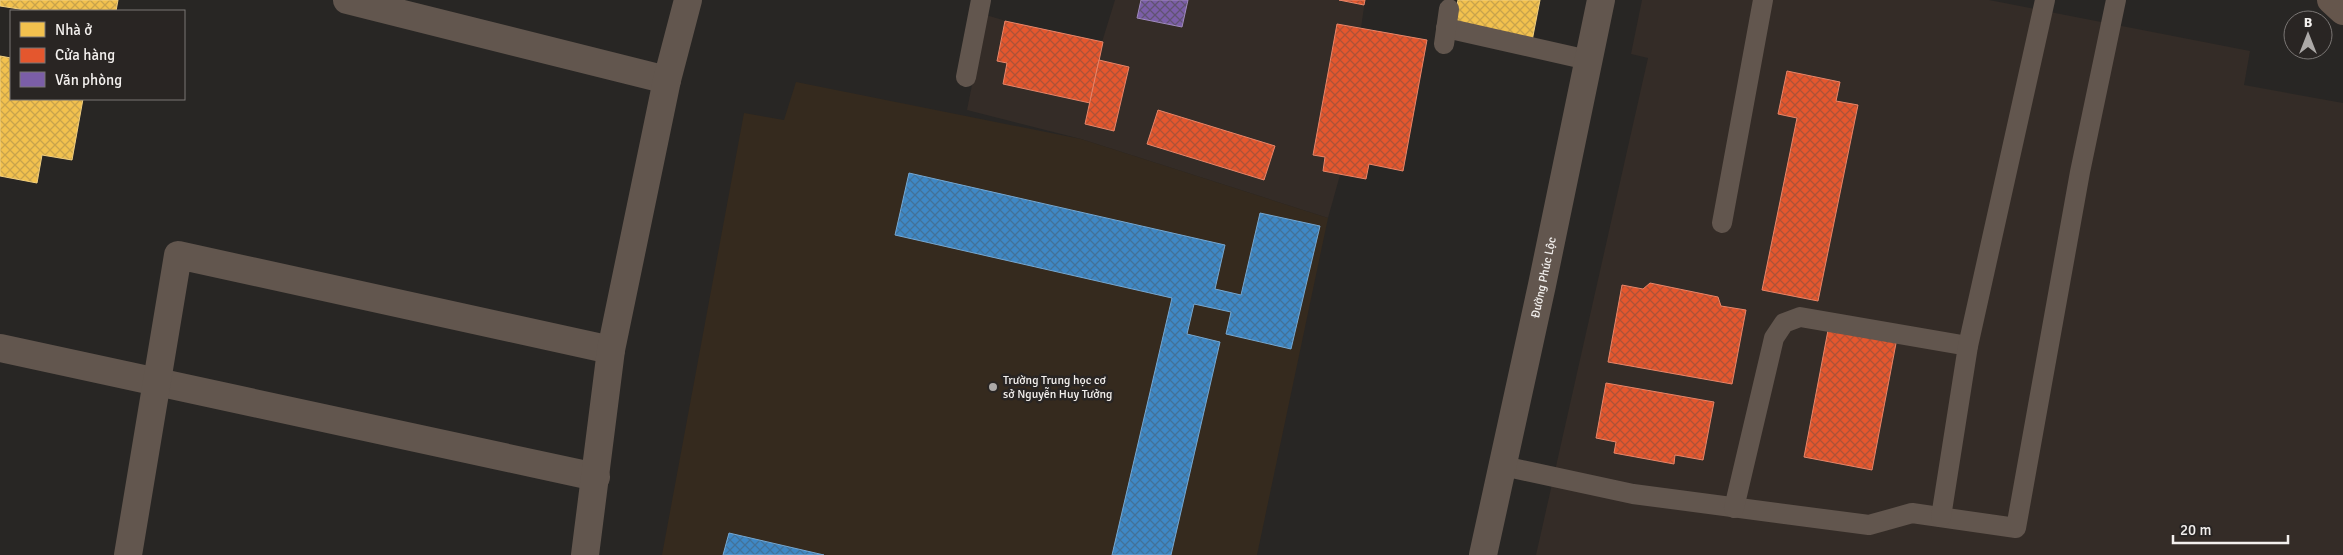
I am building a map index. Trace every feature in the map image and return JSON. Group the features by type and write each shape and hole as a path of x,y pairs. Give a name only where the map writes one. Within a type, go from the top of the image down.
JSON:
{"main road":[{"path":"2331,0 2343,11"}],"street":[{"path":"347,0 667,80"},
{"path":"585,555 611,350 667,80 688,0"},
{"name":"Đường Phúc Lộc","path":"1483,555 1600,0"},
{"path":"128,555 178,255 611,350"},
{"path":"0,348 596,476"}],"lane":[{"path":"966,77 982,0"},
{"path":"1722,223 1763,0"},
{"path":"1941,517 1968,346 2045,0"},
{"path":"1503,466 1632,494 1869,525 1912,513 2016,528 2080,172 2116,0"},
{"path":"1447,27 1588,60"},
{"path":"1734,508 1774,338 1784,323 1800,317 1968,346"}],"shaded area":[{"path":"1115,0 1365,0 1361,28 1427,40 1403,171 1369,164 1366,179 1340,175 1328,218 1081,139 967,110 986,15 1102,42"},
{"path":"1642,0 1989,0 2250,51 2244,85 2343,103 2343,555 1536,555 1648,58 1631,54"},
{"name":"Trường Trung học cơ sở Nguyễn Huy Tưởng","path":"796,82 1081,139 1328,218 1257,555 662,555 744,113 784,120"}],"building: Nhà ở":[{"path":"0,0 118,0 116,10 26,10 0,6"},
{"path":"1458,0 1540,0 1532,41 1453,25"},
{"path":"0,56 10,58 10,100 83,100 72,160 42,155 37,183 0,176"}],"building: Cửa hàng":[{"path":"1339,0 1365,0 1364,5"},
{"path":"1005,21 1103,42 1090,103 1003,84 1007,63 997,61"},
{"path":"1337,24 1427,40 1403,171 1369,164 1366,179 1323,171 1325,157 1313,155"},
{"path":"1099,60 1129,67 1114,131 1085,124"},
{"path":"1787,71 1840,82 1836,101 1858,105 1818,301 1762,290 1797,118 1778,114"},
{"path":"1158,110 1275,146 1264,180 1147,144"},
{"path":"1650,283 1718,297 1721,306 1746,310 1732,384 1608,362 1622,285 1643,289"},
{"path":"1829,325 1897,338 1872,470 1804,457"},
{"path":"1606,383 1714,402 1703,460 1675,455 1674,464 1614,453 1616,442 1596,438"}],"building: Văn phòng":[{"path":"1141,0 1188,0 1182,27 1137,18"}],"building: Trường học":[{"path":"909,173 1225,245 1215,289 1241,295 1260,213 1320,226 1291,349 1226,334 1231,312 1194,304 1187,334 1220,342 1171,555 1112,555 1172,298 895,235"},
{"path":"729,533 824,555 723,555"}],"place":[{"name":"Trường Trung học cơ sở Nguyễn Huy Tưởng","path":"993,387"}]}
